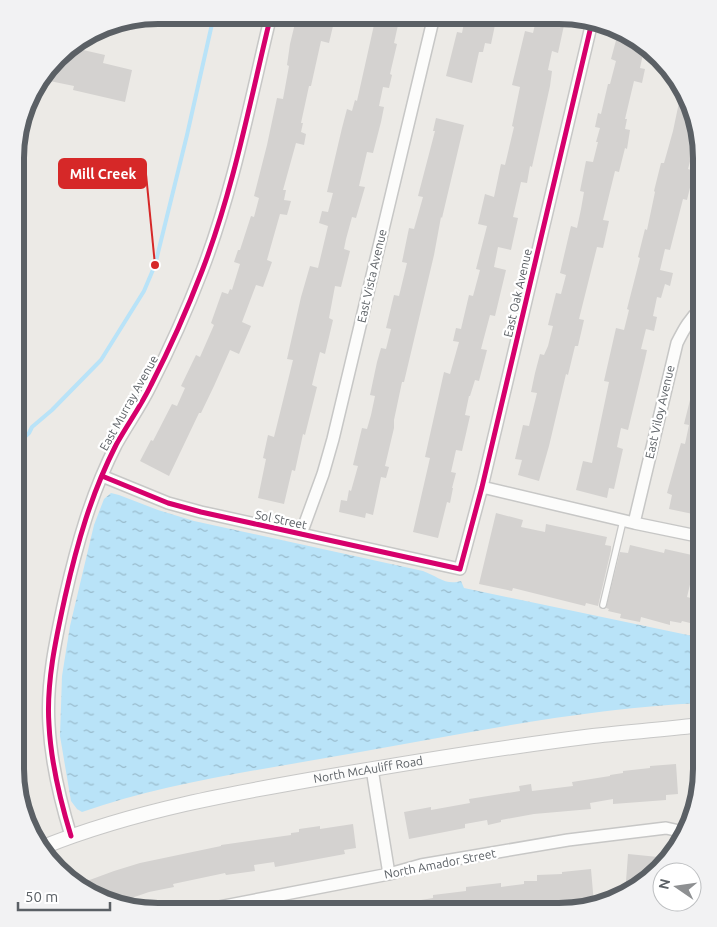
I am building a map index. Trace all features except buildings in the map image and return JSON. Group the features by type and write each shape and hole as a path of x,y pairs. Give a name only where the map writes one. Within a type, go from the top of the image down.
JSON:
{"street":[{"name":"East Murray Avenue","path":"71,836 56,781 50,741 49,707 52,661 79,539 102,476 117,444 150,388 165,357 217,230 269,24"},
{"name":"East Vista Avenue","path":"301,534 323,474 333,439 432,24"},
{"name":"East Oak Avenue","path":"460,568 482,487 591,27"},
{"name":"East Viloy Avenue","path":"628,522 677,343 693,316"},
{"name":"Sol Street","path":"102,476 168,503 228,519 460,568"},
{"path":"482,487 693,536"},
{"name":"North McAuliff Road","path":"48,845 108,823 172,806 233,793 372,769 536,744 693,726"},
{"path":"372,769 389,874"},
{"name":"North Amador Street","path":"239,903 389,874 421,865 568,840 666,828 678,831"}],"lane":[{"path":"603,605 628,522"}],"water":[{"path":"111,493 194,521 423,571 446,581 461,581 464,588 693,636 693,704 573,715 255,770 150,792 82,812 71,801 60,736 62,676 70,626 94,525 104,499"}],"waterway":[{"path":"24,438 32,427 52,410 101,360 144,291 155,265 212,24"}],"cycle path":[{"path":"71,836 54,767 48,709 52,661 70,577 86,520 107,463 147,393 172,343 213,240 241,144 269,24"},
{"path":"102,476 168,503 201,512 460,569 482,487 591,27"}],"place":[{"name":"Mill Creek","path":"155,265"}]}
